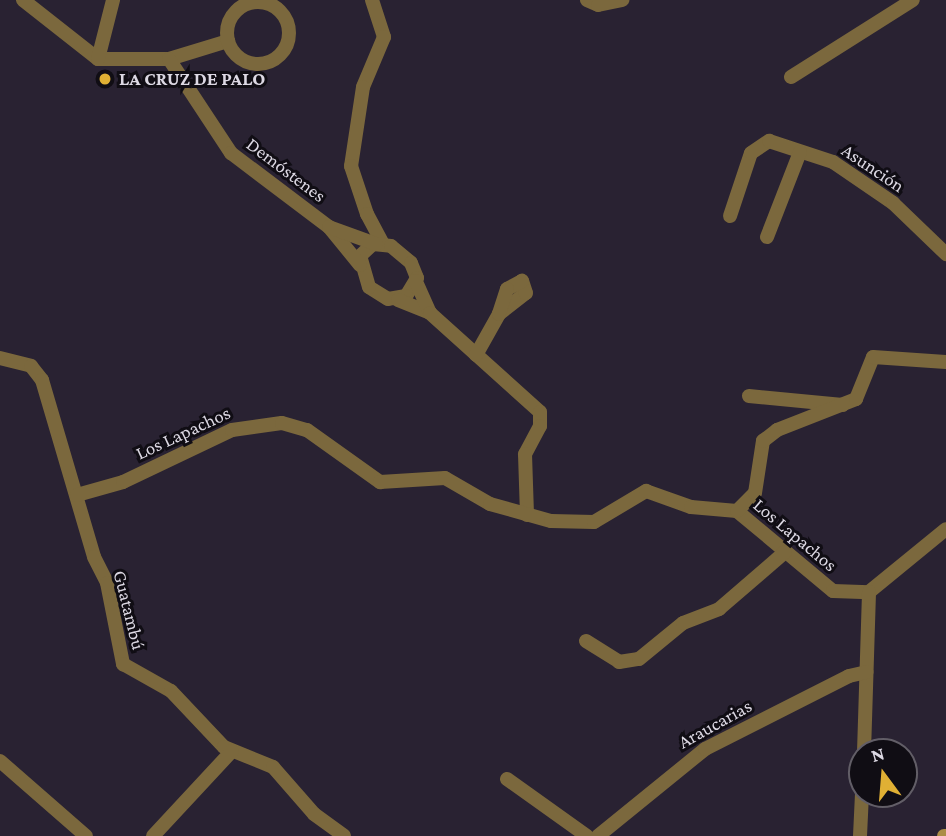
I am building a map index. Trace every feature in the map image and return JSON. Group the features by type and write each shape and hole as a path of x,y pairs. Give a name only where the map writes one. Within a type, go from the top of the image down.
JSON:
{"street":[{"path":"23,0 98,60 169,59 228,41"},
{"path":"98,60 113,0"},
{"path":"360,266 362,250 380,244 366,214 351,166 363,87 384,37 372,0"},
{"path":"587,0 598,5 622,0"},
{"path":"791,77 913,0"},
{"path":"255,2 275,7 288,23 284,52 267,63 248,63 228,41 236,11 255,2"},
{"name":"Demóstenes","path":"169,59 231,153 329,227 352,237 380,244 411,263 430,313"},
{"name":"Asunción","path":"730,216 756,145 769,141 833,162 885,196 946,254"},
{"path":"766,237 800,152"},
{"path":"352,237 363,232 366,214"},
{"name":"Demóstenes","path":"329,227 360,266 373,292 430,313"},
{"path":"398,300 416,281"},
{"path":"430,313 540,412 540,426 525,454 527,515"},
{"path":"476,355 499,314"},
{"path":"737,511 752,500 758,450 768,435 844,405 861,394 873,357 946,362"},
{"name":"Guatambú","path":"0,358 39,374 94,557 107,583 123,664 171,691 232,751 274,767 314,814 344,836"},
{"path":"749,396 844,405"},
{"name":"Los Lapachos","path":"77,495 123,482 232,430 282,423 307,430 380,482 445,478 490,503 527,515 594,522 646,491 691,507 737,511 833,591 869,592"},
{"path":"865,738 869,592 944,537"},
{"path":"586,641 619,662 639,659 683,623 719,609 785,552"},
{"name":"Araucarias","path":"598,836 705,749 849,676 867,673"},
{"path":"153,836 232,751"},
{"path":"0,761 86,836"},
{"path":"507,779 587,836"},
{"path":"860,836 861,808"}],"place":[{"name":"LA CRUZ DE PALO","path":"105,79"}]}
